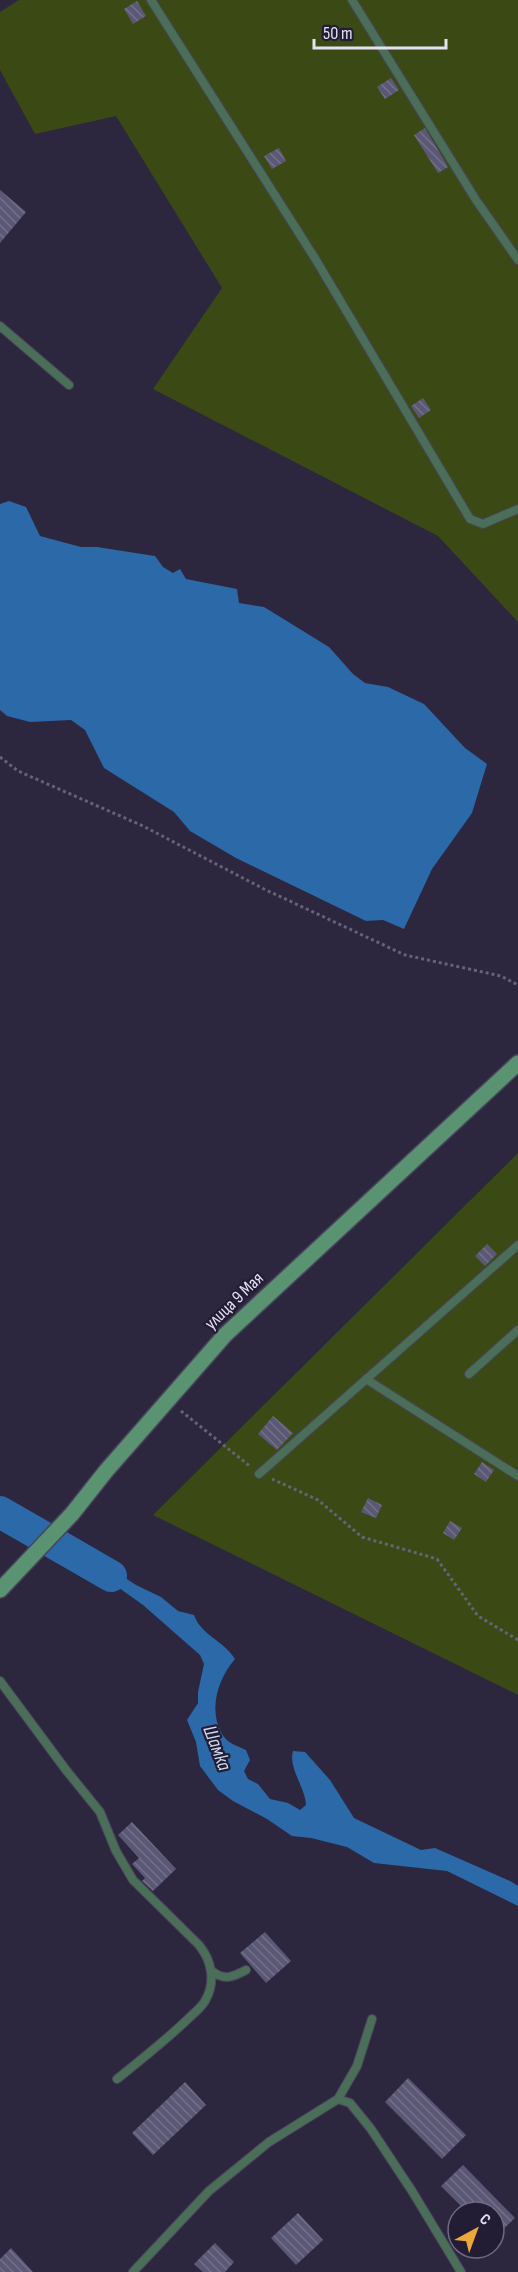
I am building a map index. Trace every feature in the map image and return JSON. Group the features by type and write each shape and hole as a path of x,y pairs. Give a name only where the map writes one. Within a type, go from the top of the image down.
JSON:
{"main road":[{"name":"улица 9 Мая","path":"0,1590 72,1514 225,1335 518,1063"}],"lane":[{"path":"151,0 315,260 470,519 483,524 518,509"},
{"path":"352,0 476,200 518,260"},
{"path":"0,326 69,385"},
{"path":"259,1473 518,1245"},
{"path":"469,1374 518,1330"},
{"path":"366,1379 517,1474"},
{"path":"0,1681 100,1812 116,1851 133,1880 199,1945 212,1971 219,1977 230,1978 246,1970"},
{"path":"117,2079 152,2052 199,2010 206,2001 212,1971"},
{"path":"134,2272 209,2191 269,2142 338,2099 357,2066 372,2019"},
{"path":"338,2099 350,2103 371,2129 461,2272"}],"path":[{"path":"0,757 18,771 143,826 264,889 405,955 501,976 518,985"},
{"path":"167,1401 259,1473 318,1500 362,1537 437,1559 478,1616 518,1640"}],"green space":[{"path":"19,0 518,0 518,622 438,536 153,389 222,288 116,116 35,134 0,70 0,12"},
{"path":"518,1153 518,1695 153,1515"}],"water":[{"path":"9,501 26,507 40,536 81,547 97,547 155,556 163,567 173,573 180,569 186,579 237,589 239,603 264,607 329,647 353,674 365,683 388,687 424,704 465,748 487,764 472,813 432,869 404,929 383,920 366,921 236,858 190,831 174,812 104,768 85,730 71,720 30,722 7,716 0,710 0,504"},
{"path":"78,1549 95,1563 107,1566 136,1585 161,1597 178,1611 194,1615 202,1628 225,1647 235,1659 224,1676 217,1695 215,1705 218,1724 227,1740 246,1750 250,1760 244,1771 248,1779 258,1784 270,1799 288,1803 300,1810 306,1805 292,1758 293,1751 305,1752 330,1780 354,1818 421,1850 435,1848 512,1882 518,1886 518,1906 447,1871 374,1863 347,1847 292,1836 218,1790 200,1766 196,1742 187,1720 198,1703 204,1664 200,1655 143,1605 101,1575 68,1559"}],"building":[{"path":"137,1 146,16 133,24 124,9"},
{"path":"391,78 399,90 385,99 377,87"},
{"path":"425,128 448,167 438,173 414,135"},
{"path":"279,148 286,161 272,169 264,156"},
{"path":"0,190 26,212 0,243"},
{"path":"423,398 431,410 419,418 411,406"},
{"path":"487,1244 497,1254 485,1266 475,1256"},
{"path":"273,1416 293,1433 277,1450 258,1434"},
{"path":"482,1462 494,1470 486,1482 474,1474"},
{"path":"368,1498 382,1505 376,1518 361,1512"},
{"path":"450,1521 462,1528 454,1540 443,1533"},
{"path":"132,1822 176,1869 153,1891 142,1881 145,1878 132,1864 139,1858 118,1835"},
{"path":"265,1932 291,1961 266,1983 240,1953"},
{"path":"408,2078 466,2135 442,2159 385,2102"},
{"path":"185,2082 206,2105 153,2155 132,2133"},
{"path":"463,2165 497,2200 455,2200 441,2186"},
{"path":"506,2209 515,2218 506,2227"},
{"path":"298,2213 323,2240 296,2265 271,2238"},
{"path":"215,2243 234,2262 225,2272 203,2272 194,2264"},
{"path":"11,2248 33,2272 0,2272 0,2259"}],"waterway":[{"name":"Шамка","path":"0,1512 111,1576"}]}
